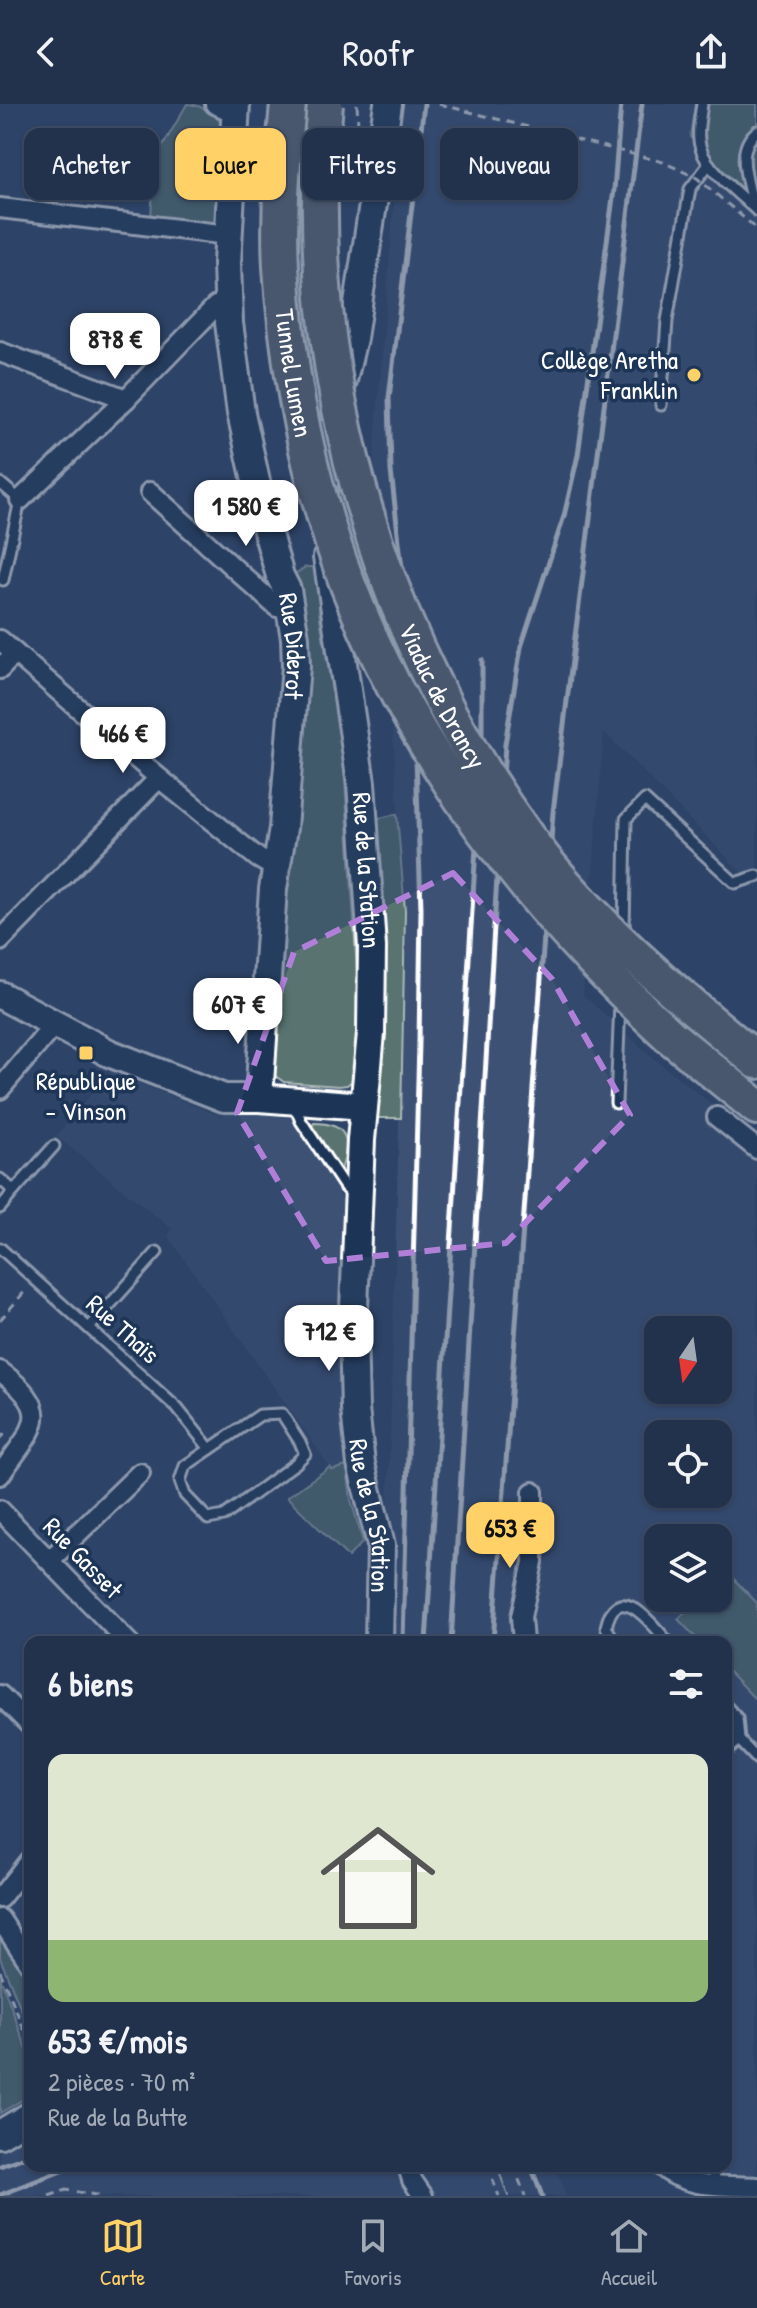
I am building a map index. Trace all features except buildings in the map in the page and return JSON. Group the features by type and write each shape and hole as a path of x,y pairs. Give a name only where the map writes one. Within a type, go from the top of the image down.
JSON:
{"highway":[{"name":"Tunnel Lumen","path":"288,104 281,180 281,264 288,343 299,408 317,490 347,584 388,675"},
{"name":"Tunnel Lumen","path":"326,312 321,182 346,106"},
{"name":"Viaduc de Drancy","path":"326,312 333,372 352,466 378,552 406,627 447,711 530,841 603,925 645,966 757,1061"},
{"name":"Viaduc de Drancy","path":"388,675 443,769 532,894 617,987 671,1037 757,1107"}],"street":[{"name":"Rue de la Station","path":"379,1636 381,1545 363,1478 355,1409 353,1332 372,995 368,867 361,783 321,502 330,438 353,338 388,104"},
{"name":"Rue Diderot","path":"229,107 228,304 241,413 267,531 287,590 296,666 283,828 275,868 259,1098"},
{"path":"0,208 228,235"},
{"path":"20,500 126,399 216,306 228,304"},
{"path":"0,352 126,399"},
{"path":"150,492 277,607 290,609"},
{"path":"0,640 159,778 258,858 275,868"},
{"path":"0,669 15,653"},
{"path":"0,941 159,778"},
{"path":"0,995 109,1053 224,1098 364,1106"},
{"path":"0,1089 54,1025"},
{"path":"717,1117 757,1149"},
{"path":"0,1371 26,1394 36,1416 34,1427 0,1475"},
{"path":"50,1560 140,1473"},
{"path":"523,1636 521,1617 533,1562 533,1492"},
{"name":"Rue Gasset","path":"0,1510 122,1636"},
{"path":"0,1695 24,1719"},
{"path":"0,1898 24,1868"},
{"path":"0,1919 24,1955"},
{"path":"0,2134 24,2120"},
{"path":"410,2172 423,2196"},
{"path":"668,2172 697,2184 714,2175 757,2187"}],"lane":[{"path":"702,104 698,132 701,150 709,164 755,209"},
{"path":"755,209 743,152 748,139 757,131"},
{"path":"661,405 667,321 690,189 709,164"},
{"path":"0,483 20,500 3,580"},
{"path":"623,952 626,819 645,800 735,883 757,876"},
{"path":"616,1103 622,968"},
{"path":"293,1101 301,1121 359,1204"},
{"path":"0,1208 54,1146"},
{"path":"0,1179 14,1191"},
{"name":"Rue Thaïs","path":"0,1248 177,1408 210,1449"},
{"path":"89,1328 157,1252"},
{"path":"282,1414 305,1454 224,1516 208,1519 185,1495 180,1481 185,1466 210,1449 260,1415 282,1414"},
{"path":"611,1636 606,1627 608,1615 616,1607 627,1604 639,1611 662,1636"},
{"path":"732,1713 737,1718 739,1740 757,1759"},
{"path":"732,1746 739,1740"}],"path":[{"path":"439,104 663,162 697,178 757,229"},
{"path":"346,106 351,128"},
{"path":"0,1320 35,1280"},
{"path":"0,1440 3,1435 6,1437 0,1445"},
{"path":"0,1971 24,2029"},
{"path":"489,2172 499,2196"},
{"path":"516,2172 525,2196"},
{"path":"49,2196 66,2190 102,2196"}],"highlighted area":[{"path":"453,873 552,979 630,1115 506,1243 326,1261 237,1113 294,952"}],"shaded area":[{"path":"402,104 693,104 689,137 757,204 757,888 604,732 583,995 652,1057 757,1140 757,2179 708,2175 707,2172 732,2172 732,1636 392,1636 397,1540 388,1509 405,911 374,454 394,200 424,200 424,128 400,128"},
{"path":"110,1072 220,1116 235,1111 293,1118 344,1202 339,1336 340,1410 347,1466 331,1470 168,1236 172,1229 56,1136"},
{"path":"24,2134 24,2172 558,2172 566,2196 0,2196 0,2148"}],"green space":[{"path":"187,104 207,110 223,124 223,128 175,128 175,200 220,200 218,219 210,225 151,217 152,200 159,200 159,153"},
{"path":"695,104 757,104 757,204 690,137"},
{"path":"306,567 318,567 319,612 344,764 359,1004 357,1077 347,1085 339,1086 284,1082 271,1073 293,575"},
{"path":"397,814 405,911 401,1118 377,1118 383,1000 375,819"},
{"path":"314,1123 334,1126 344,1135 346,1150 341,1170 312,1126"},
{"path":"347,1466 351,1500 363,1542 348,1557 287,1497 330,1467 332,1470"},
{"path":"732,1577 757,1603 757,1701 732,1675 732,1636 694,1636 678,1619 685,1612 732,1612"},
{"path":"3,1931 24,1966 24,2016 0,1958 0,1933"},
{"path":"0,1977 24,2042 24,2099 0,2113"}],"tram line":[{"path":"499,2172 508,2196"}],"railway":[{"path":"403,1636 421,909 413,666 391,471 389,398 424,104"},
{"path":"451,1636 505,744 521,647 564,516 578,455 614,190 621,104"},
{"path":"493,1636 553,812 642,104"},
{"path":"426,1636 482,752 482,660"},
{"path":"0,2166 24,2157"},
{"path":"0,2195 59,2172"},
{"path":"533,2172 542,2196"}],"place":[{"name":"Collège Aretha Franklin","path":"694,375"},
{"name":"République - Vinson","path":"86,1053"}]}
